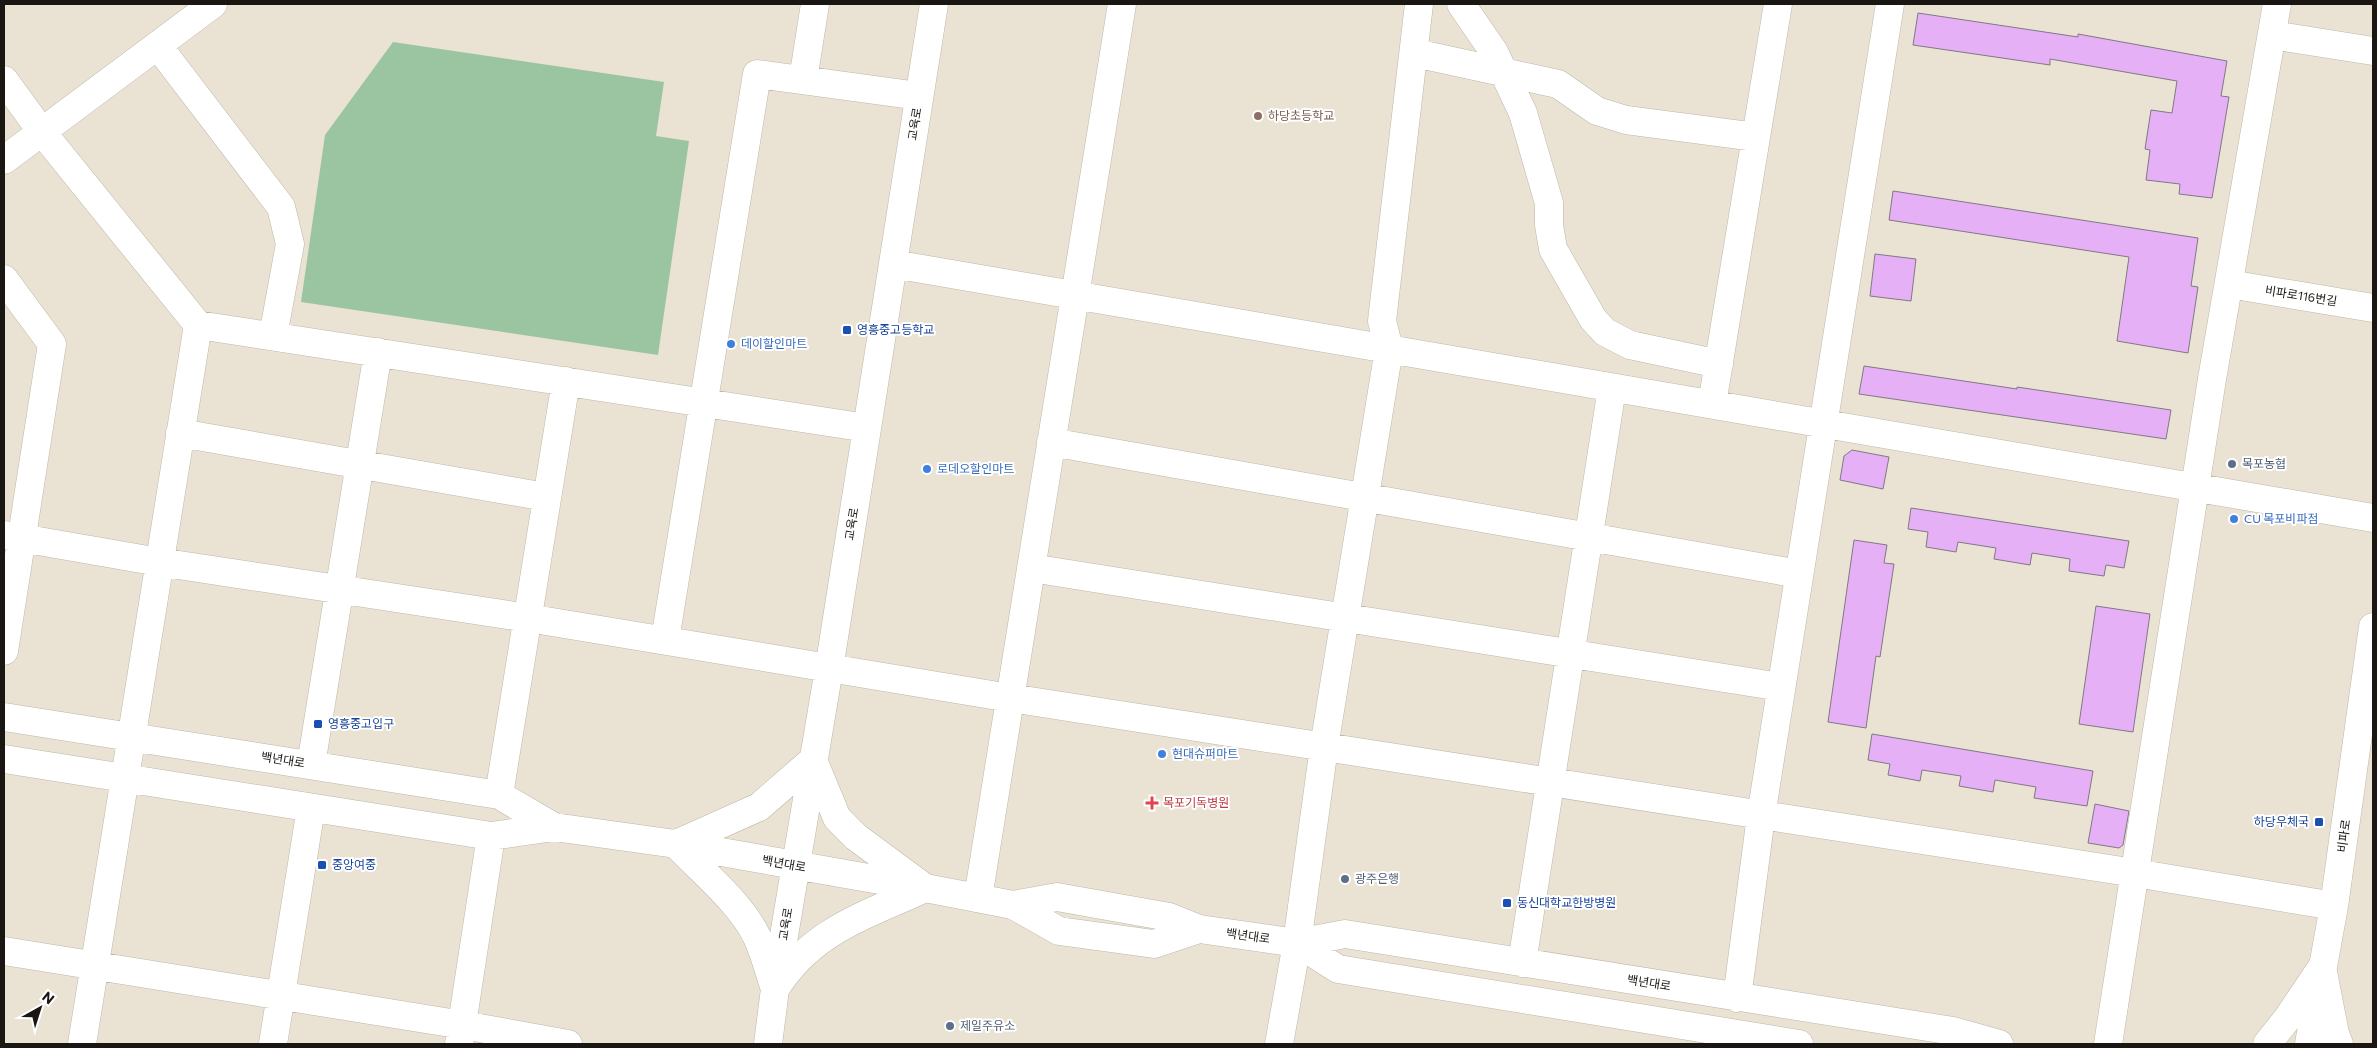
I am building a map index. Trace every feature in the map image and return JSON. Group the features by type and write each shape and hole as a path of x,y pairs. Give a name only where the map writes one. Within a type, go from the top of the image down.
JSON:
{"street":[{"path":"4,160 213,4"},
{"path":"803,80 815,4"},
{"name":"교육로","path":"768,1044 775,989 829,669 934,4"},
{"path":"978,898 1122,4"},
{"path":"1279,1044 1297,943 1324,747 1389,349 1382,322 1419,4"},
{"path":"1461,4 1494,52 1523,113 1549,203 1548,225 1553,250 1593,319 1605,332 1630,345 1719,364"},
{"path":"1712,404 1778,4"},
{"path":"1737,998 1761,816 1890,4"},
{"path":"2108,1044 2228,284 2277,4"},
{"path":"2272,35 2373,51"},
{"path":"158,46 281,207 290,244 273,336"},
{"path":"1414,53 1502,70 1558,84 1597,110 1626,120 1756,137"},
{"path":"665,640 757,74 919,96"},
{"path":"4,80 42,132 198,325 867,428"},
{"path":"892,264 2373,518"},
{"name":"비파로116번길","path":"2228,284 2373,308"},
{"path":"4,651 13,537 52,344 7,289"},
{"path":"82,1044 198,325"},
{"path":"311,765 378,352"},
{"path":"499,795 566,381"},
{"path":"1522,963 1612,388"},
{"path":"180,433 546,497"},
{"path":"1052,442 1799,574"},
{"path":"13,537 160,562 665,640 1010,698 2135,873 2334,906"},
{"path":"1031,568 1781,687"},
{"name":"비파로","path":"2309,1044 2334,906 2373,627"},
{"name":"백년대로","path":"4,716 499,795 554,827"},
{"name":"백년대로","path":"4,759 491,836 554,827 676,844 1013,905 1057,897 1169,918 1199,929 1297,943 1345,934 1953,1031 1999,1044"},
{"path":"813,760 837,818 856,837 926,888 823,936 808,948 788,969 775,989 757,937 747,920 737,907 676,844 759,807 813,760"},
{"path":"273,1044 311,808"},
{"path":"461,1034 491,836"},
{"name":"백년대로","path":"1297,943 1338,969 1799,1044"},
{"path":"4,951 281,996 461,1034 568,1044"},
{"path":"2267,1044 2287,1019 2322,967"},
{"path":"2322,967 2335,1034 2339,1044"}],"green space":[{"path":"393,42 664,82 656,136 689,141 658,355 301,302 325,135"}],"building":[{"path":"1918,13 2078,37 2078,34 2227,61 2221,96 2229,97 2212,198 2179,194 2180,184 2146,180 2150,150 2145,149 2151,110 2172,113 2177,81 2050,59 2050,65 1913,45"},
{"path":"1893,191 2198,238 2191,286 2198,287 2188,353 2117,341 2129,257 1889,220"},
{"path":"1875,254 1916,259 1911,301 1870,296"},
{"path":"1864,366 2171,410 2166,439 1859,394"},
{"path":"1852,450 1889,457 1883,489 1840,480 1844,456"},
{"path":"1911,508 2129,541 2124,568 2106,565 2104,576 2069,571 2070,559 2032,553 2030,565 1994,559 1996,548 1958,542 1956,552 1926,547 1928,532 1908,529"},
{"path":"1854,540 1887,545 1884,563 1894,564 1880,657 1876,656 1866,728 1828,722"},
{"path":"2096,606 2150,614 2133,732 2079,724"},
{"path":"1872,734 2093,771 2087,806 2034,798 2036,787 1995,780 1993,792 1959,786 1961,776 1922,770 1920,781 1888,775 1890,764 1868,760"},
{"path":"2095,804 2129,811 2123,845 2119,848 2088,843"}],"place":[{"name":"하당초등학교","path":"1258,116"},
{"name":"영흥중고등학교","path":"847,330"},
{"name":"데이할인마트","path":"731,344"},
{"name":"목포농협","path":"2232,464"},
{"name":"로데오할인마트","path":"927,469"},
{"name":"CU 목포비파점","path":"2234,519"},
{"name":"영흥중고입구","path":"318,724"},
{"name":"현대슈퍼마트","path":"1162,754"},
{"name":"목포기독병원","path":"1152,803"},
{"name":"하당우체국","path":"2319,822"},
{"name":"중앙여중","path":"322,865"},
{"name":"광주은행","path":"1345,879"},
{"name":"동신대학교한방병원","path":"1507,903"},
{"name":"제일주유소","path":"950,1026"}]}
